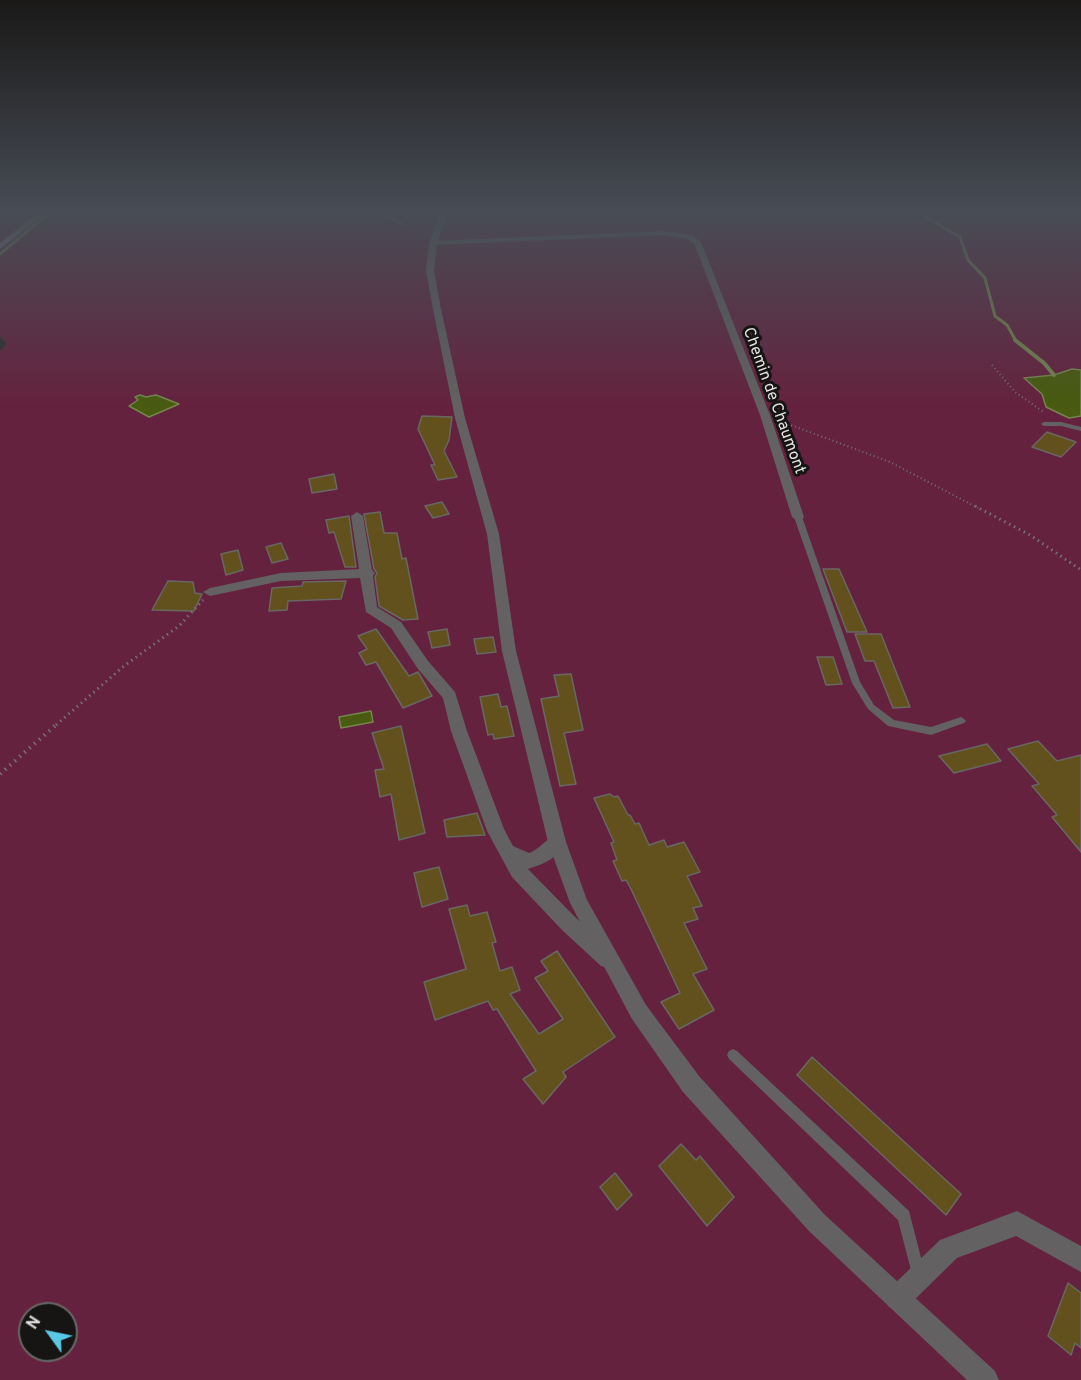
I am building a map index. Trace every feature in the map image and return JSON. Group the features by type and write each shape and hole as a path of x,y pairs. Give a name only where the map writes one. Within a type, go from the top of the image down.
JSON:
{"street":[{"path":"430,277 460,418 493,534 509,651 557,842 579,903 639,1012 691,1084 817,1223 986,1380"},
{"name":"Chemin de Chaumont","path":"712,277 765,415 798,517"},
{"path":"357,516 368,573 371,609 396,625 423,665 450,696 467,753 496,831 507,851 525,878 569,924 614,965"},
{"path":"210,592 280,577 368,573"},
{"path":"507,851 528,861 543,856 557,842"},
{"path":"898,1298 949,1250 1017,1223 1081,1260"}],"lane":[{"path":"1044,424 1061,424 1081,429"},
{"path":"798,517 856,683 871,706 891,723 914,729 931,731 961,721"},
{"path":"733,1055 904,1216 919,1278"}],"path":[{"path":"992,365 1015,392 1061,424"},
{"path":"765,415 890,462 1030,535 1081,570"},
{"path":"0,774 124,666 178,626 210,592"}],"shaded area":[{"path":"0,277 1081,277 1081,1380 0,1380 0,351 7,344 0,336"},
{"path":"1072,369 1081,370 1081,416 1069,418 1046,407 1042,394 1024,378 1054,375"},
{"path":"140,395 146,397 156,395 179,404 149,417 129,406 138,400 135,397"},
{"path":"371,711 373,722 341,728 339,717"}],"building":[{"path":"422,416 452,417 449,440 444,451 457,477 438,480 431,465 435,465 418,429"},
{"path":"1047,432 1076,442 1061,457 1032,447"},
{"path":"334,474 337,489 312,493 309,479"},
{"path":"442,502 449,514 433,518 425,506"},
{"path":"380,512 384,533 397,533 402,559 406,558 418,619 403,620 379,606 375,577 377,573 374,569 364,514"},
{"path":"349,516 356,567 345,567 334,532 329,533 326,520"},
{"path":"281,543 288,559 272,563 266,547"},
{"path":"238,550 243,570 226,575 221,554"},
{"path":"823,569 839,569 867,632 847,632"},
{"path":"168,581 193,582 195,593 202,594 194,611 152,610"},
{"path":"346,581 341,599 288,601 287,610 269,611 272,588 302,586 303,582"},
{"path":"376,629 409,676 418,672 432,696 403,708 376,662 366,665 359,653 367,649 358,636"},
{"path":"447,629 450,645 432,648 428,632"},
{"path":"855,634 881,634 910,707 893,708 874,661 865,661"},
{"path":"493,637 496,652 477,654 474,639"},
{"path":"817,657 833,657 842,684 826,685"},
{"path":"571,674 583,730 564,733 576,784 560,786 541,699 559,696 554,675"},
{"path":"498,694 501,707 507,706 514,736 494,739 493,734 488,735 480,697"},
{"path":"401,726 425,833 399,840 391,794 380,797 375,770 384,769 372,733"},
{"path":"1038,741 1057,761 1081,755 1081,852 1052,817 1057,815 1032,786 1039,784 1008,749"},
{"path":"987,744 1001,761 954,773 939,756"},
{"path":"610,794 614,797 618,796 635,824 639,823 649,845 664,840 667,847 684,842 700,872 687,876 702,906 693,908 698,919 684,923 707,969 693,974 714,1010 679,1029 661,1002 680,993 630,887 626,880 622,881 613,861 617,860 611,843 614,842 594,798"},
{"path":"477,813 485,835 447,837 444,820"},
{"path":"439,867 448,899 422,907 414,873"},
{"path":"467,905 470,916 487,912 496,942 492,943 500,971 512,967 520,990 510,994 539,1034 563,1019 535,978 548,971 541,961 557,951 615,1037 563,1072 566,1077 543,1104 523,1079 536,1071 497,1009 493,1010 488,1001 435,1020 424,982 466,969 449,909"},
{"path":"812,1057 961,1194 946,1215 797,1075"},
{"path":"681,1144 696,1160 700,1156 734,1197 707,1226 659,1166"},
{"path":"615,1173 632,1195 617,1210 600,1187"},
{"path":"1068,1283 1081,1293 1081,1348 1075,1343 1071,1355 1048,1336"}],"waterway":[{"path":"984,277 995,316 1007,325 1016,341"},
{"path":"1016,341 1044,363 1054,375"}]}
